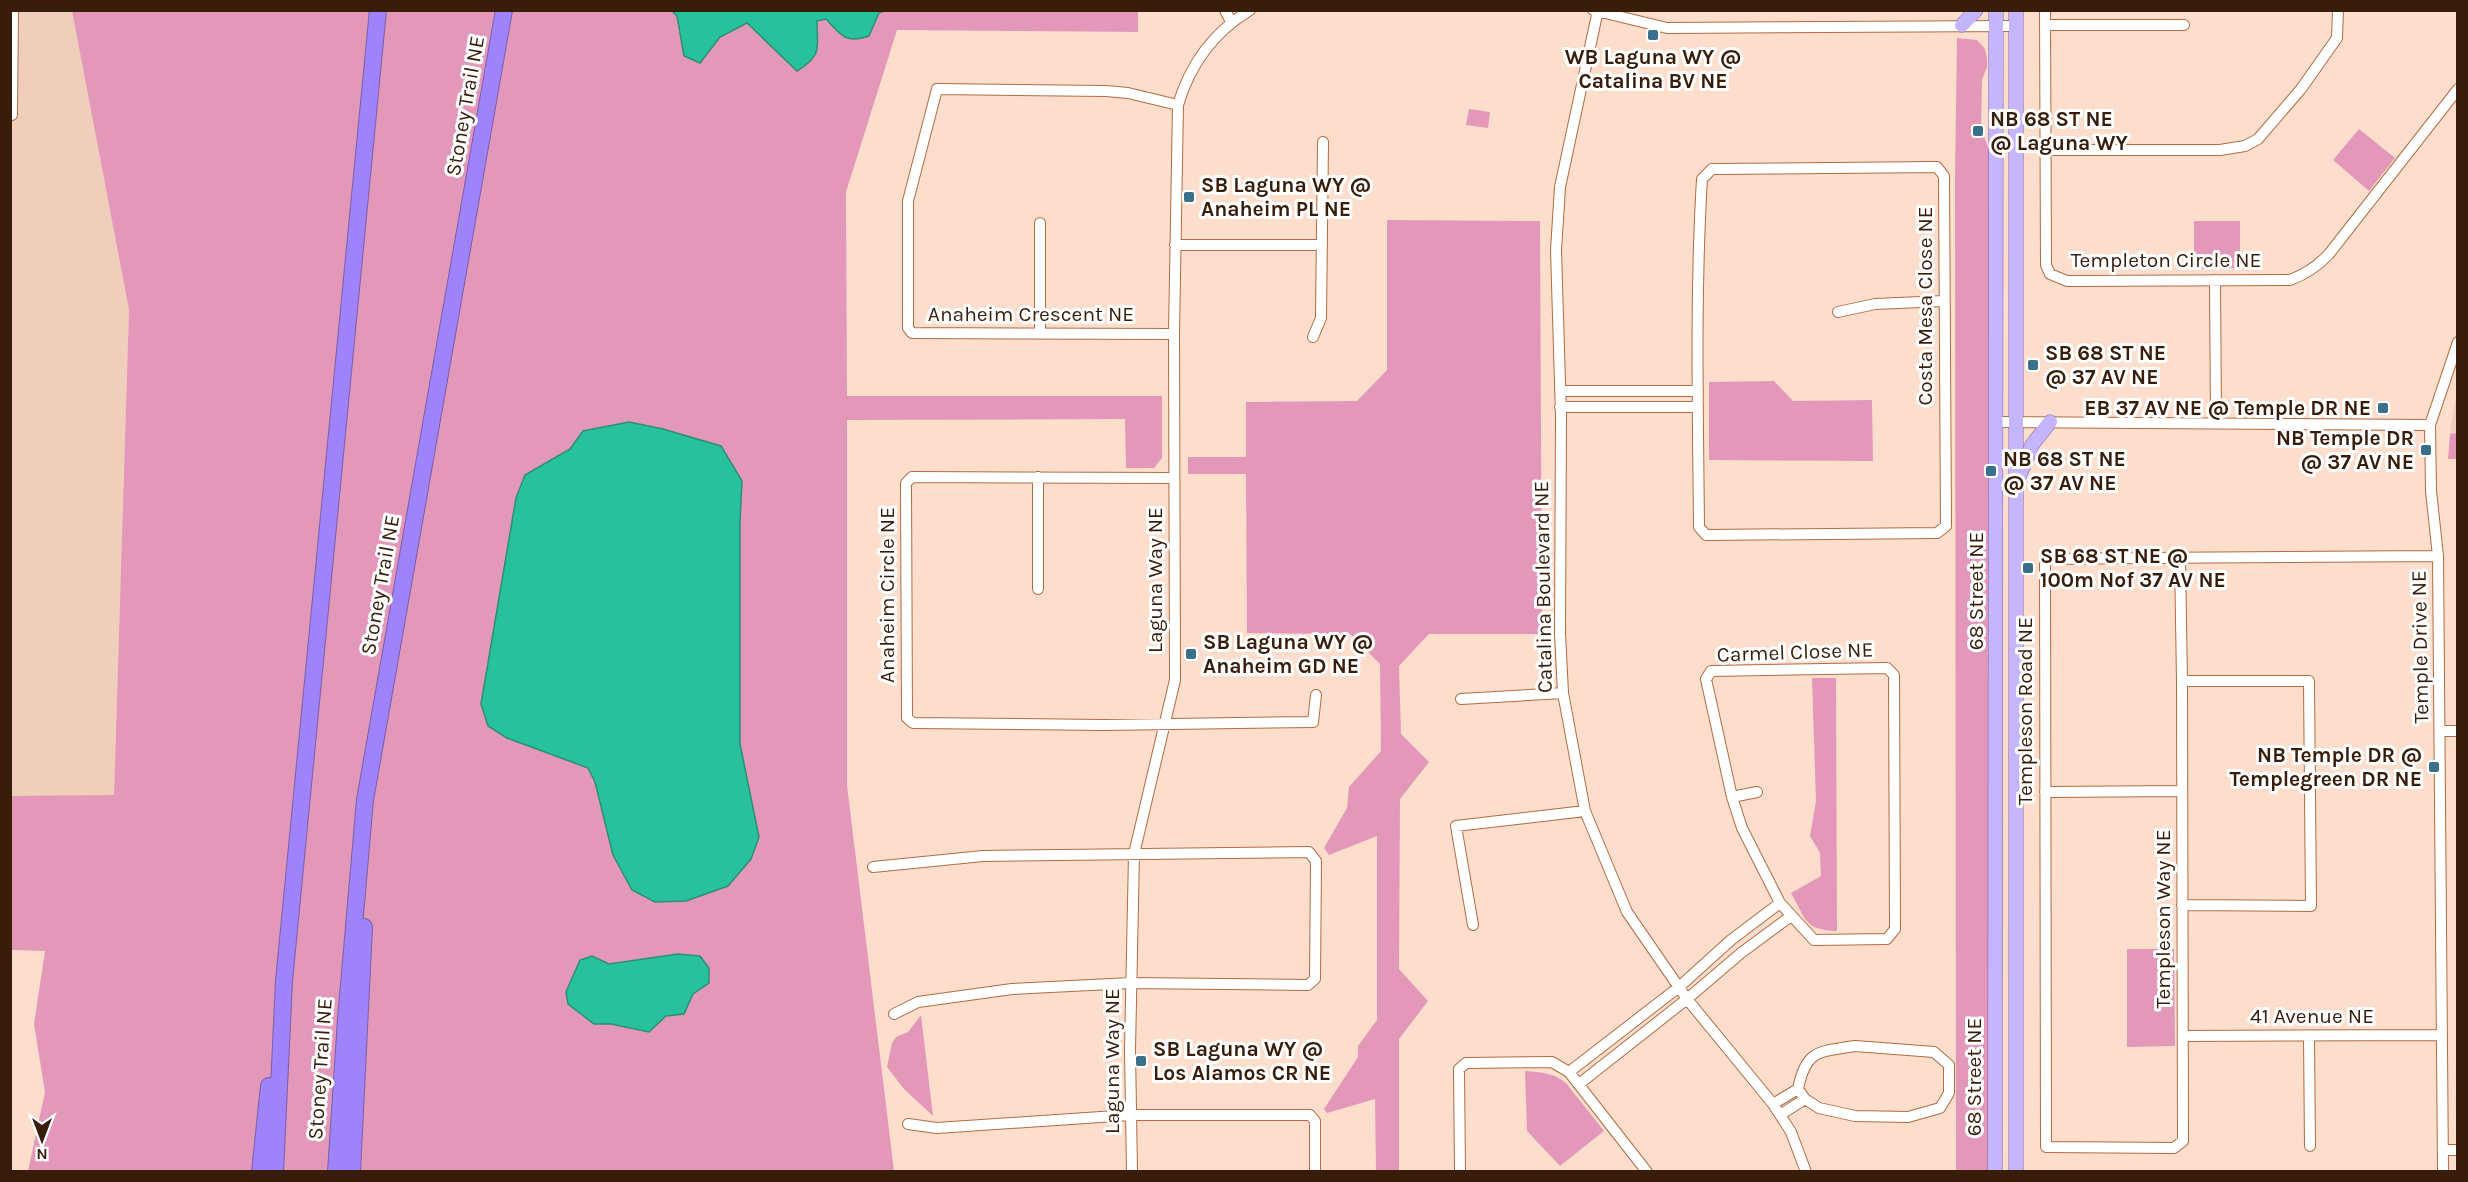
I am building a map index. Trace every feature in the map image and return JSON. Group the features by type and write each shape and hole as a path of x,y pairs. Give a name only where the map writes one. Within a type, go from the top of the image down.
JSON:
{"highway":[{"name":"Stoney Trail NE","path":"275,1172 284,981 378,10"},
{"name":"Stoney Trail NE","path":"336,1172 365,800 504,10"},
{"path":"352,1172 364,960 365,800"},
{"path":"260,1172 276,1022 284,981"}],"main road":[{"path":"1962,25 1976,10"},
{"name":"68 Street NE","path":"1995,1172 1996,10"},
{"name":"68 Street NE","path":"2016,10 2016,1172"},
{"path":"2016,484 2031,444 2050,422"}],"street":[{"path":"12,115 13,10"},
{"path":"1225,10 1231,22"},
{"name":"Laguna Way NE","path":"1132,1172 1130,1114 1134,854 1175,680 1174,334 1178,105 1192,70 1206,47 1231,22 1250,10"},
{"name":"Templeton Circle NE","path":"2045,10 2046,265 2050,274 2067,281 2290,280 2316,268 2336,246 2457,88"},
{"path":"2046,150 2220,150 2245,146 2258,139 2301,89 2337,38 2338,10"},
{"path":"1596,11 1667,28 2016,26"},
{"name":"Catalina Boulevard NE","path":"1596,11 1560,187 1556,250 1560,391 1560,633 1563,693 1585,811 1627,912 1687,999 1773,1104 1791,1132 1806,1172"},
{"path":"2045,25 2184,25"},
{"name":"Anaheim Crescent NE","path":"1174,334 912,333 908,328 908,201 937,89 1106,91 1128,93 1178,105"},
{"path":"1313,337 1321,318 1323,142"},
{"name":"Costa Mesa Close NE","path":"1937,167 1944,176 1944,301 1946,526 1937,533 1706,535 1699,527 1698,243 1702,178 1712,169 1937,167"},
{"path":"1040,224 1040,333"},
{"path":"1175,245 1322,245"},
{"path":"2215,280 2216,423"},
{"path":"1838,312 1875,304 1944,301"},
{"name":"Temple Drive NE","path":"2443,1172 2438,556 2431,491 2430,425 2457,342"},
{"path":"1560,391 1698,391"},
{"path":"1560,407 1698,407"},
{"path":"1997,422 2430,425"},
{"name":"Anaheim Circle NE","path":"1174,478 912,477 906,483 907,718 913,723 1313,722 1316,695"},
{"path":"1038,477 1038,589"},
{"name":"Templeson Road NE","path":"2046,1147 2045,560 2438,556"},
{"name":"Templeson Way NE","path":"2046,1147 2174,1148 2183,1141 2180,558"},
{"name":"Carmel Close NE","path":"1887,668 1894,675 1895,929 1887,939 1814,940 1780,903 1742,828 1732,797 1706,679 1711,671 1887,668"},
{"path":"2182,681 2309,681 2311,906 2182,905"},
{"path":"1461,699 1563,693"},
{"path":"2440,732 2457,732"},
{"path":"2045,792 2182,791"},
{"path":"1732,797 1757,792"},
{"path":"1473,925 1456,826 1585,811"},
{"path":"873,867 983,856 1309,852 1316,861 1315,980 1308,985 1131,983 1012,989 918,1002 894,1014"},
{"path":"1569,1072 1780,903"},
{"path":"1579,1084 1687,999 1741,953 1791,916"},
{"name":"41 Avenue NE","path":"2183,1036 2441,1035"},
{"path":"2309,1036 2310,1146"},
{"path":"1855,1046 1934,1052 1949,1065 1949,1093 1940,1108 1908,1117 1855,1116 1819,1108 1805,1099 1798,1089 1802,1069 1817,1053 1855,1046"},
{"path":"1460,1172 1459,1069 1466,1063 1552,1062 1569,1072 1647,1172"},
{"path":"1773,1104 1798,1089"},
{"path":"1780,1115 1805,1099"},
{"path":"908,1124 937,1128 1130,1114 1310,1115 1315,1121 1315,1172"},
{"path":"2443,1150 2457,1150"}],"shaded area":[{"path":"10,11 72,11 129,310 114,796 11,796"},
{"path":"72,11 1138,11 1138,32 897,30 846,192 847,396 1162,396 1162,458 1154,468 1126,468 1125,419 847,420 847,785 894,1171 28,1171 45,1092 34,1024 45,951 11,950 11,796 114,795 129,310"},
{"path":"672,11 884,11 879,13 869,36 861,38 854,39 844,36 826,19 817,21 818,44 815,55 797,71 747,23 720,37 700,63 684,56 677,16"},
{"path":"1957,38 1977,40 1985,49 1987,67 1982,80 1981,128 1990,160 1988,1171 1956,1172 1955,178"},
{"path":"1469,109 1490,112 1488,128 1466,125"},
{"path":"2359,129 2395,158 2369,191 2333,160"},
{"path":"1387,220 1540,221 1542,634 1429,634 1399,666 1401,734 1429,762 1400,799 1399,969 1428,1001 1399,1039 1399,1172 1376,1171 1375,1099 1327,1113 1324,1109 1358,1057 1358,1046 1377,1020 1377,836 1329,855 1324,848 1347,808 1349,787 1381,751 1380,664 1350,634 1247,633 1246,474 1188,474 1188,457 1246,457 1246,402 1357,401 1387,370"},
{"path":"2194,221 2240,221 2240,268 2194,269"},
{"path":"1774,381 1793,401 1872,400 1873,461 1709,460 1709,382"},
{"path":"2457,393 2457,433 2450,434 2453,414"},
{"path":"629,422 663,429 721,446 742,481 740,744 759,837 751,859 728,886 686,901 655,902 632,890 613,855 595,782 588,768 507,738 488,726 481,704 516,498 525,475 570,449 583,431"},
{"path":"2457,433 2457,459 2448,459 2450,434"},
{"path":"1812,678 1836,678 1837,931 1818,928 1807,921 1791,893 1821,876 1820,853 1810,836 1816,801"},
{"path":"2127,949 2174,949 2175,1046 2127,1047"},
{"path":"678,954 700,956 709,968 709,983 693,994 684,1014 666,1016 649,1032 611,1024 594,1024 568,1004 566,992 580,960 592,956 609,964"},
{"path":"921,1015 933,1116 904,1089 887,1067 892,1043 896,1037 908,1032"},
{"path":"1525,1071 1552,1075 1566,1083 1604,1131 1560,1166 1527,1131"}],"place":[{"name":"WB Laguna WY @ Catalina BV NE","path":"1653,35"},
{"name":"NB 68 ST NE @ Laguna WY","path":"1978,131"},
{"name":"SB Laguna WY @ Anaheim PL NE","path":"1189,197"},
{"name":"SB 68 ST NE @ 37 AV NE","path":"2033,365"},
{"name":"EB 37 AV NE @ Temple DR NE","path":"2383,408"},
{"name":"NB Temple DR @ 37 AV NE","path":"2426,450"},
{"name":"NB 68 ST NE @ 37 AV NE","path":"1991,471"},
{"name":"SB 68 ST NE @ 100m Nof 37 AV NE","path":"2028,568"},
{"name":"SB Laguna WY @ Anaheim GD NE","path":"1191,654"},
{"name":"NB Temple DR @ Templegreen DR NE","path":"2434,767"},
{"name":"SB Laguna WY @ Los Alamos CR NE","path":"1141,1061"}]}
